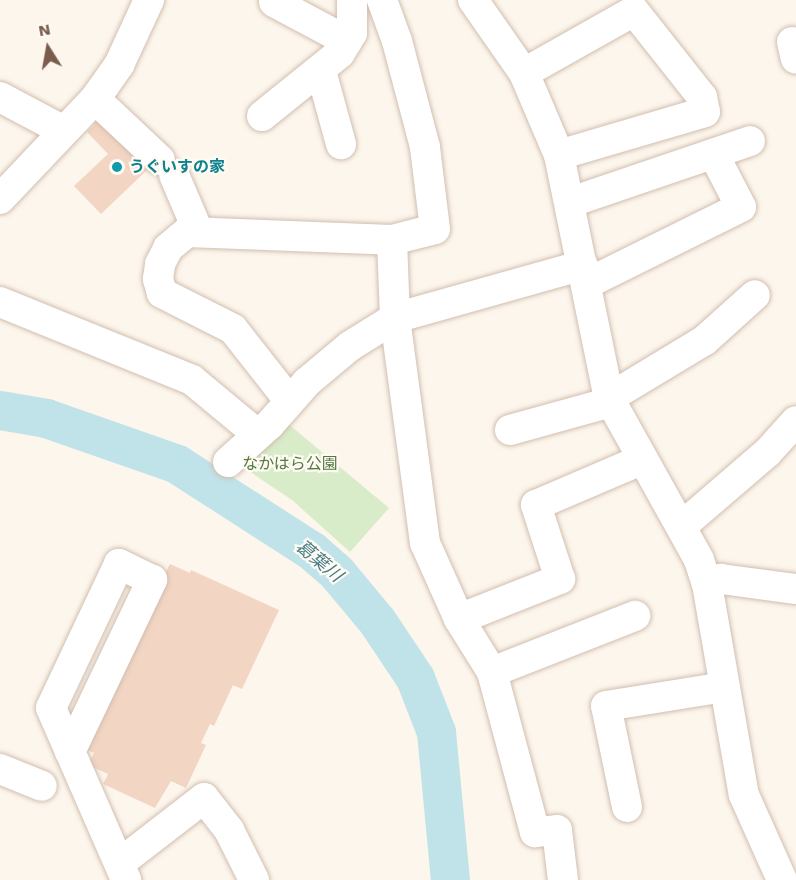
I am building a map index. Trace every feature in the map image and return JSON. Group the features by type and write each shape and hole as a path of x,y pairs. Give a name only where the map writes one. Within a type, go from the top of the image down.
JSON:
{"street":[{"path":"0,199 95,99 119,65 149,0"},
{"path":"262,116 310,75 321,71 347,41 352,33 352,0"},
{"path":"288,399 233,329 162,293 160,264 168,248 187,232 392,240 435,229 425,147 397,41 382,0"},
{"path":"274,2 347,41"},
{"path":"487,5 524,73 559,155 571,202 610,400 641,460 682,526 707,584 744,795 782,880"},
{"path":"524,73 634,10 702,97 705,111 559,155"},
{"path":"321,71 341,144"},
{"path":"0,97 64,131"},
{"path":"95,99 167,168 198,231"},
{"path":"571,202 750,141"},
{"path":"228,462 270,424 288,399 350,346 396,318 585,275 741,207 714,155"},
{"path":"392,240 396,318 425,543 459,619 492,672 535,832 557,830 563,880"},
{"path":"510,430 610,400 705,340 755,295"},
{"path":"0,302 192,380 257,434"},
{"path":"682,526 767,453 796,422"},
{"path":"459,619 560,579 536,505 641,460"},
{"path":"70,752 152,580 119,564 51,708 70,752 123,871 204,798 229,830 254,880"},
{"path":"707,584 721,579 796,589"},
{"path":"492,672 635,616"},
{"path":"627,807 606,706 724,687"},
{"path":"0,769 42,786"}],"green space":[{"name":"なかはら公園","path":"286,422 389,508 350,552 292,500 243,467"}],"building":[{"name":"うぐいすの家","path":"100,119 147,170 101,214 74,186 108,154 87,132"},
{"path":"170,564 190,573 191,570 279,610 242,689 233,685 214,726 210,724 201,743 206,745 186,788 171,781 155,808 103,784 108,774 88,765 94,753 77,745"}],"waterway":[{"name":"葛葉川","path":"0,410 46,418 177,464 312,551 337,573 377,621 415,678 436,732 450,880"}],"place":[{"name":"うぐいすの家","path":"117,167"}]}
